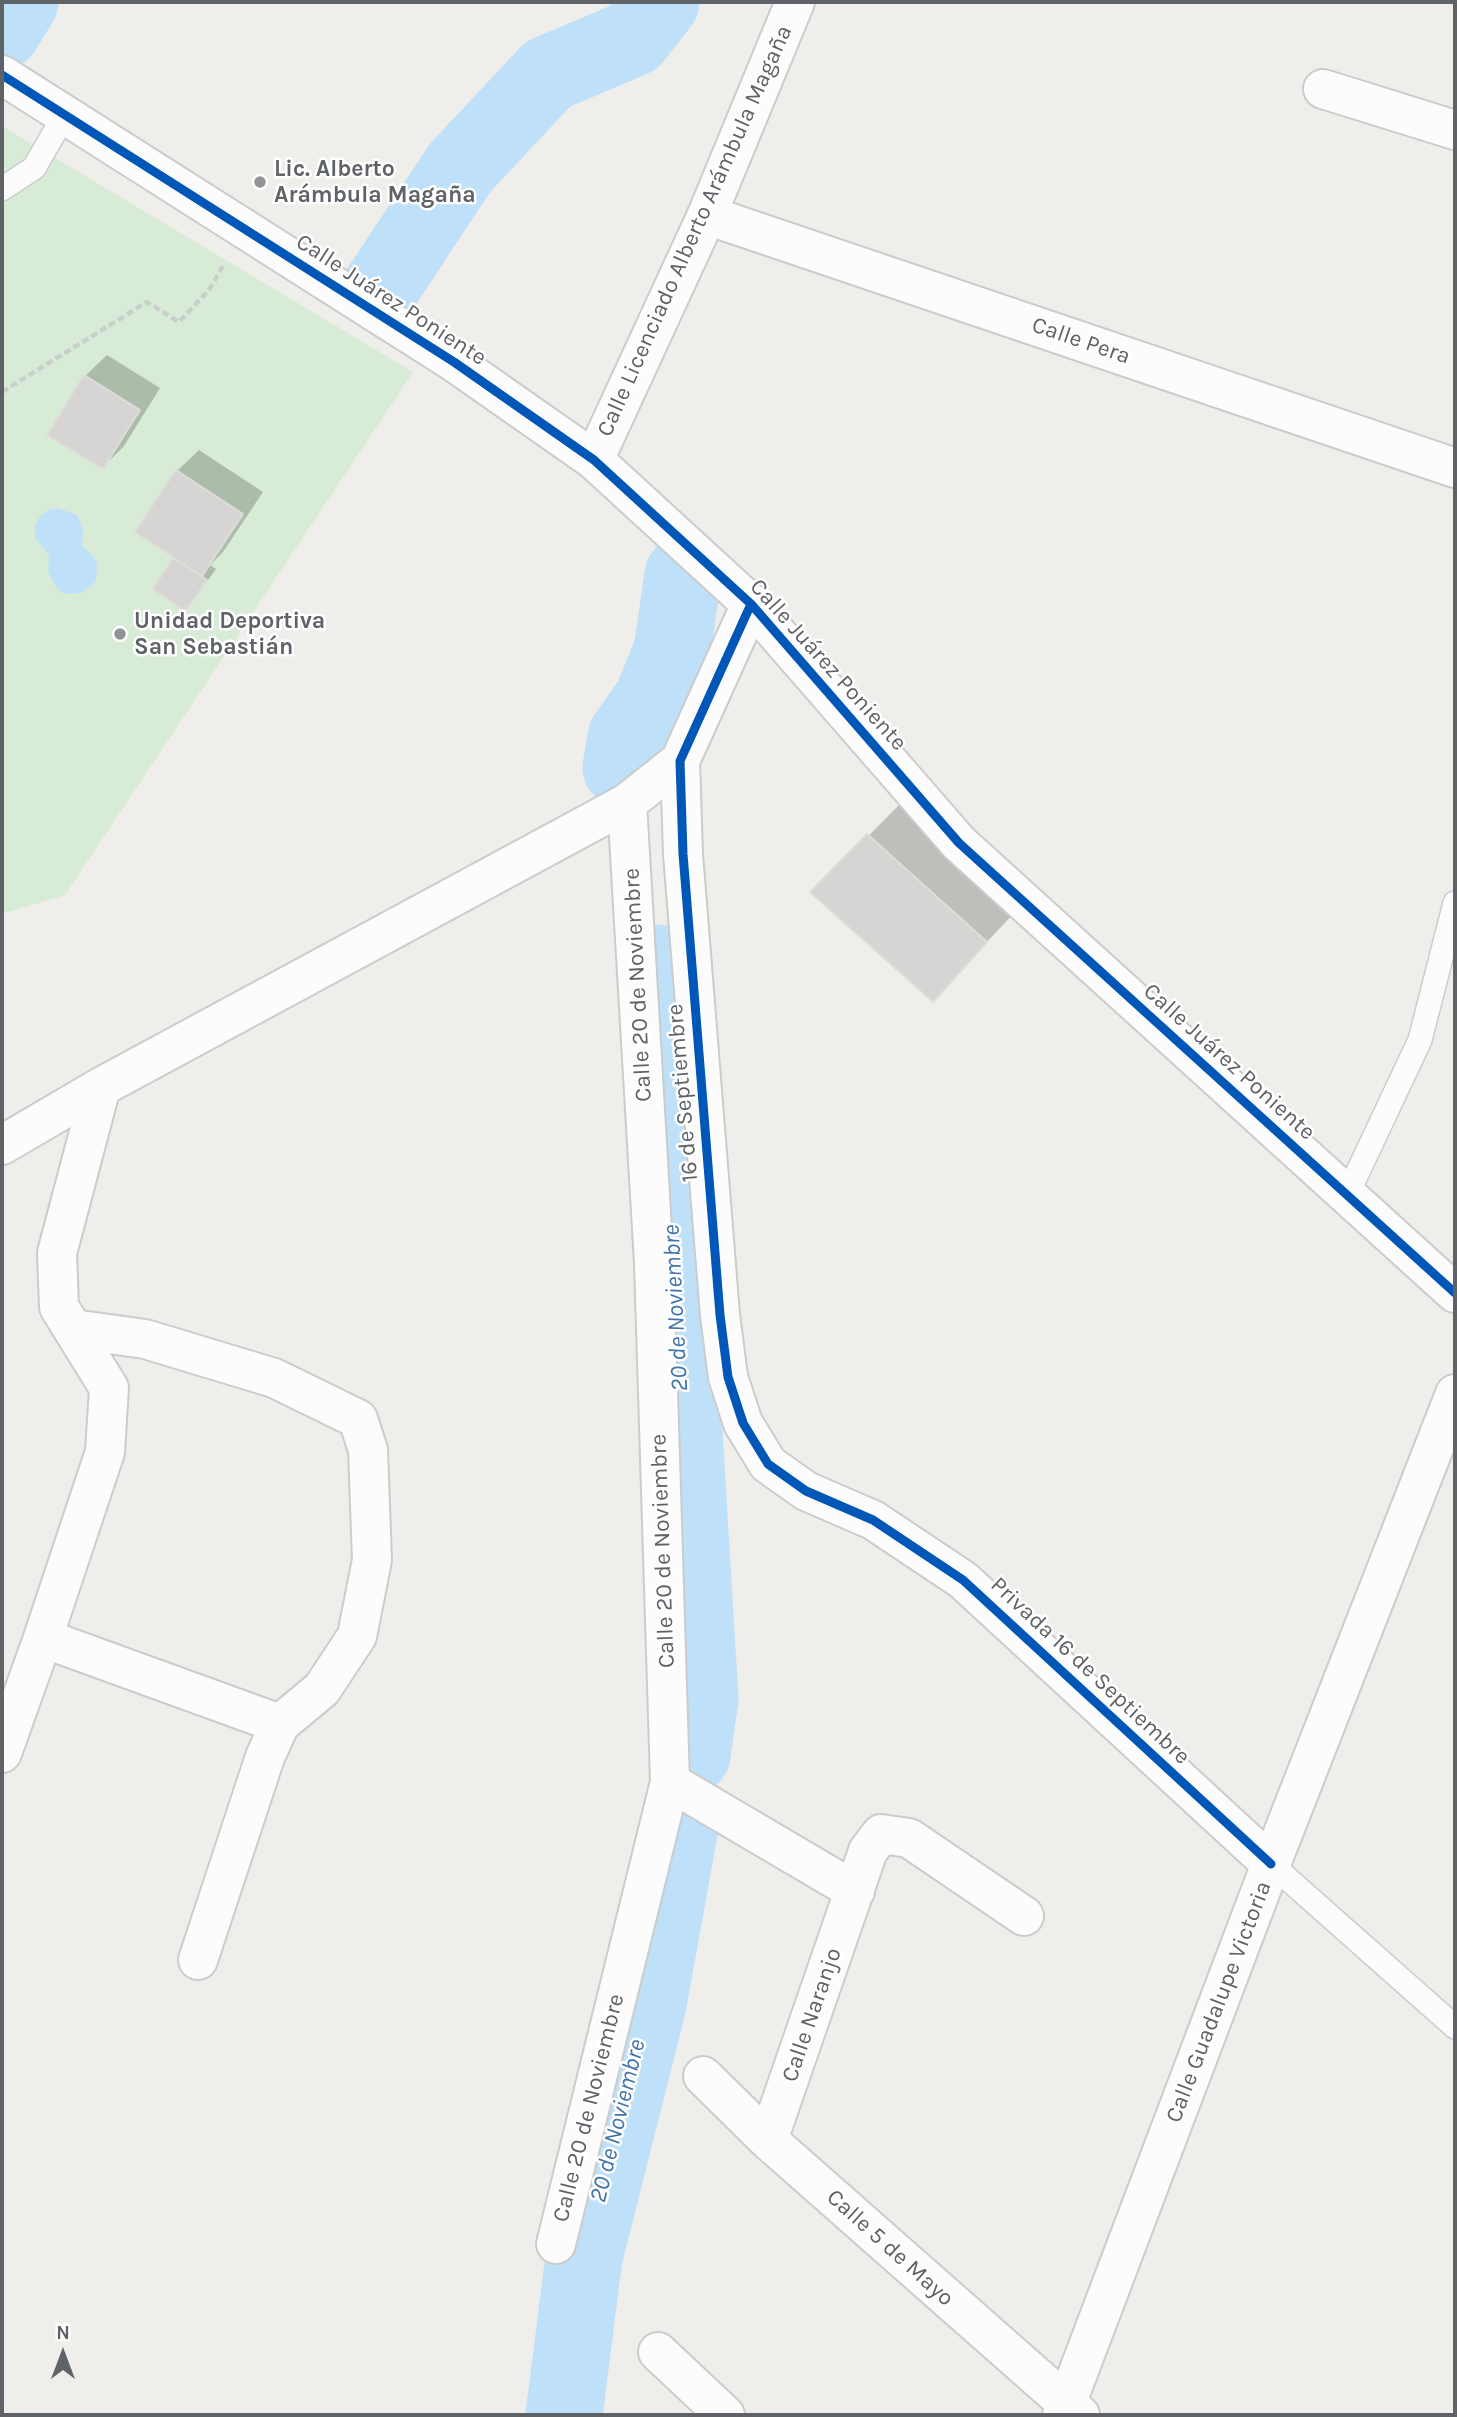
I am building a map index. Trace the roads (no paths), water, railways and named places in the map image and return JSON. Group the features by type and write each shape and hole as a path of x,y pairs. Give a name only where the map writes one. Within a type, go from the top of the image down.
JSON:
{"street":[{"name":"Calle Licenciado Alberto Arámbula Magaña","path":"594,460 707,215 795,2"},
{"name":"Calle Juárez Poniente","path":"12,82 454,362 594,460 751,604 959,844 1455,1293"},
{"path":"1323,89 1455,130"},
{"name":"Calle Pera","path":"707,215 1455,468"},
{"name":"16 de Septiembre","path":"751,604 680,761 683,854 718,1301 728,1377 743,1423 768,1465 806,1491 873,1520"},
{"path":"2,1145 101,1087 627,803 680,761"},
{"name":"Calle 20 de Noviembre","path":"556,2244 670,1782 654,1263 627,803"},
{"path":"2,1753 105,1452 108,1388 59,1307 57,1253 101,1087"},
{"path":"73,1329 145,1339 274,1378 358,1419 368,1450 372,1560 357,1636 322,1689 280,1724 265,1757 198,1960"},
{"name":"Calle Guadalupe Victoria","path":"1069,2412 1270,1864 1455,1394"},
{"name":"Privada 16 de Septiembre","path":"873,1520 963,1580 1270,1864"},
{"path":"43,1638 280,1724"},
{"path":"670,1782 855,1891"},
{"name":"Calle Naranjo","path":"768,2140 868,1851 881,1834 909,1838 1024,1916"},
{"name":"Calle 5 de Mayo","path":"703,2076 768,2140 1069,2412"},
{"path":"658,2352 708,2407"}],"lane":[{"path":"2,188 34,168 64,116"},
{"path":"1346,1195 1420,1040 1455,903"},
{"path":"1270,1864 1455,2027"}],"water":[{"path":"58,508 77,515 83,531 82,546 97,563 96,581 82,593 64,594 57,588 48,572 49,555 35,538 35,526 40,516"}],"waterway":[{"path":"2,31 20,2"},
{"path":"378,292 460,168 548,74 633,38 661,2"},
{"name":"20 de Noviembre","path":"621,768 626,737 652,700 672,651 683,575"},
{"name":"20 de Noviembre","path":"656,963 700,1699 692,1755"},
{"name":"20 de Noviembre","path":"564,2415 584,2257 648,2004 680,1827"}],"place":[{"name":"Lic. Alberto Arámbula Magaña","path":"260,182"},
{"name":"Unidad Deportiva San Sebastián","path":"120,634"}]}
